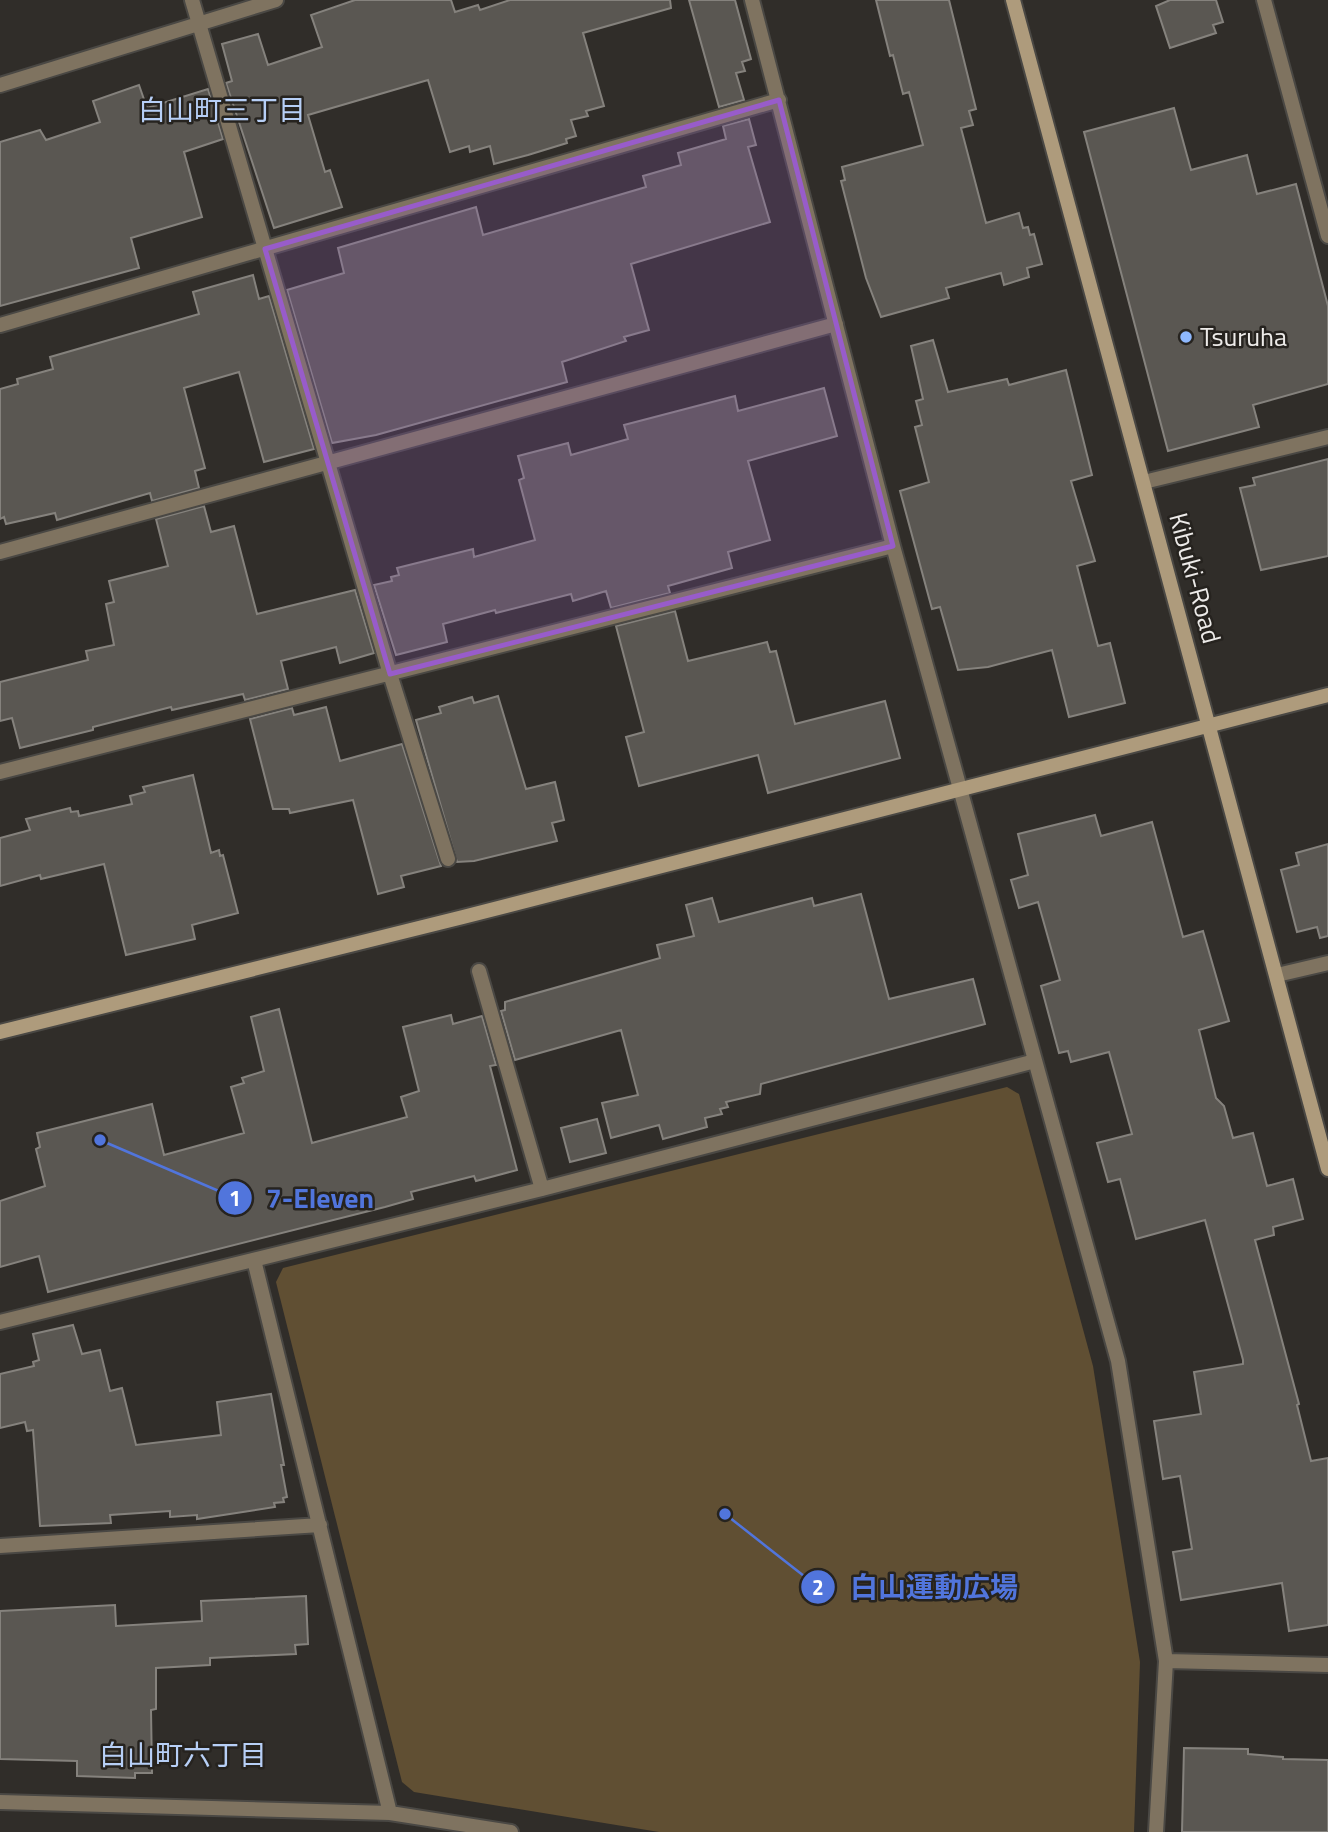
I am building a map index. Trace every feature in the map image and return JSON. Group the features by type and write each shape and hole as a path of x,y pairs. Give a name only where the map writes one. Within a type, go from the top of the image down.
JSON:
{"street":[{"path":"192,0 390,674 448,859"},
{"path":"0,85 276,0"},
{"path":"752,0 893,546 1118,1361 1166,1661 1156,1832"},
{"name":"Kibuki-Road","path":"1013,0 1328,1169"},
{"path":"1264,0 1328,236"},
{"path":"0,325 779,100"},
{"path":"0,552 836,324"},
{"path":"1144,482 1328,437"},
{"path":"0,772 893,546"},
{"path":"0,1031 463,918 1328,695"},
{"path":"1276,975 1328,963"},
{"path":"479,971 542,1189"},
{"path":"0,1322 542,1189 1035,1062"},
{"path":"254,1260 390,1813"},
{"path":"0,1546 320,1525"},
{"path":"1166,1661 1328,1665"},
{"path":"0,1802 390,1813 512,1832"}],"highlighted area":[{"path":"779,100 893,546 390,674 265,249"}],"shaded area":[{"path":"1007,1087 1019,1094 1093,1366 1140,1662 1134,1832 659,1832 414,1792 402,1782 276,1282 283,1268"}],"building":[{"path":"355,0 451,0 455,12 478,5 480,10 510,0 670,0 671,8 583,33 604,106 586,111 588,116 571,120 576,136 566,139 567,143 528,155 494,164 490,146 470,152 469,146 450,152 428,80 308,115 325,172 330,170 342,207 274,228 226,83 232,81 222,44 258,34 268,65 322,47 311,15"},
{"path":"689,0 735,0 751,59 742,62 745,71 736,73 744,100 719,107"},
{"path":"876,0 949,0 976,109 969,111 973,125 961,128 986,223 1019,213 1023,228 1028,227 1030,235 1034,234 1042,264 1027,268 1029,277 1004,285 1001,273 946,288 949,298 881,317 866,278 841,181 845,180 842,167 923,145 909,92 903,94 893,55 890,56"},
{"path":"1170,0 1216,0 1223,22 1213,25 1216,33 1170,48 1156,6"},
{"path":"139,85 147,108 208,89 223,139 184,152 202,217 131,238 139,268 0,306 0,142 40,130 46,140 100,122 93,101"},
{"name":"Tsuruha","path":"1174,108 1191,170 1247,155 1257,194 1296,184 1328,306 1328,384 1253,405 1259,427 1168,451 1084,132"},
{"path":"749,119 756,145 748,147 770,222 631,264 649,330 624,337 626,341 562,362 567,382 376,435 332,443 287,290 344,273 338,248 476,207 483,235 646,187 643,176 681,165 678,153 726,139 723,126"},
{"path":"253,275 259,299 269,296 314,449 264,462 239,372 184,388 205,468 195,471 199,488 152,501 150,493 57,520 55,513 6,524 4,517 0,519 0,389 18,384 17,379 53,369 50,357 199,314 193,292"},
{"path":"933,340 948,392 1007,379 1009,385 1066,370 1092,475 1071,481 1095,561 1077,566 1098,646 1110,643 1125,703 1069,717 1052,650 988,667 958,670 940,607 932,609 900,491 929,482 915,427 922,425 916,401 923,399 911,346"},
{"path":"824,388 837,436 748,461 770,540 728,552 732,568 668,586 670,593 611,608 606,591 573,601 571,594 496,613 495,610 443,624 447,642 396,655 374,585 392,581 391,577 399,575 397,568 473,549 474,557 535,540 519,480 524,478 518,456 568,443 571,455 628,439 624,425 735,396 738,411"},
{"path":"1328,459 1328,556 1261,570 1240,488 1255,485 1253,478"},
{"path":"204,506 211,532 234,526 257,614 355,590 374,653 340,663 336,647 281,661 288,689 245,700 243,694 172,710 171,707 20,748 12,718 0,721 0,682 88,660 86,651 114,645 106,604 114,602 109,581 168,566 156,519"},
{"path":"675,611 688,661 767,642 770,652 776,651 795,724 885,701 900,758 768,793 758,755 639,786 626,737 644,732 616,626"},
{"path":"498,696 526,789 555,782 564,820 552,823 557,841 474,861 457,862 416,720 441,713 439,707 472,697 474,703"},
{"path":"326,707 340,761 402,744 441,866 401,876 404,887 378,894 353,800 290,813 289,809 273,809 250,719 292,708 294,715"},
{"path":"193,775 211,853 219,850 220,856 223,855 238,913 192,925 195,939 126,955 104,864 41,879 40,875 0,886 0,838 30,830 26,819 70,808 71,812 78,811 79,816 132,804 130,796 145,792 143,787"},
{"path":"1095,815 1101,836 1152,822 1183,937 1203,931 1229,1021 1199,1030 1216,1098 1224,1106 1233,1138 1253,1133 1267,1186 1293,1179 1303,1219 1273,1227 1274,1235 1255,1240 1299,1404 1297,1405 1311,1461 1328,1458 1328,1625 1289,1631 1282,1583 1181,1600 1173,1552 1192,1549 1180,1476 1163,1479 1154,1421 1201,1414 1194,1372 1243,1364 1243,1360 1205,1220 1136,1239 1120,1179 1108,1182 1097,1143 1132,1134 1109,1052 1071,1062 1068,1051 1059,1053 1041,986 1060,980 1038,902 1019,908 1011,880 1028,875 1018,834"},
{"path":"1328,844 1328,936 1320,938 1317,927 1297,932 1281,870 1299,865 1296,853"},
{"path":"861,894 889,999 973,979 985,1024 761,1084 760,1094 726,1102 728,1107 720,1109 722,1114 705,1118 707,1127 663,1139 659,1125 611,1138 602,1103 638,1095 621,1030 515,1060 501,1011 505,1010 505,1002 660,958 657,945 694,936 686,905 712,898 719,922 812,898 814,906"},
{"path":"279,1009 312,1143 407,1117 401,1097 419,1091 403,1027 451,1015 453,1024 482,1016 496,1065 490,1066 517,1170 476,1181 474,1176 411,1192 413,1199 385,1207 48,1292 39,1256 0,1267 0,1201 45,1186 36,1149 40,1147 37,1133 152,1104 164,1155 244,1133 231,1087 244,1083 242,1078 264,1071 251,1017"},
{"path":"597,1119 606,1153 570,1162 561,1128"},
{"path":"73,1325 82,1354 100,1350 110,1391 122,1388 136,1445 221,1435 217,1402 271,1394 284,1465 281,1465 287,1497 283,1498 284,1502 274,1503 275,1507 197,1519 197,1515 170,1517 170,1511 110,1515 111,1523 40,1526 33,1430 27,1431 25,1422 0,1428 0,1374 34,1366 33,1362 39,1360 33,1334"},
{"path":"306,1596 308,1644 295,1645 296,1654 210,1658 210,1665 156,1668 156,1709 151,1710 152,1773 135,1773 135,1778 77,1776 77,1761 0,1759 0,1611 115,1605 116,1626 202,1621 201,1601"},
{"path":"1184,1748 1248,1749 1248,1754 1283,1759 1328,1760 1328,1832 1182,1832"}],"place":[{"name":"Tsuruha","path":"1186,337"},
{"name":"7-Eleven","path":"100,1140"},
{"name":"白山運動広場","path":"725,1514"}],"district":[{"name":"白山町三丁目","path":"222,110"},
{"name":"白山町六丁目","path":"183,1755"}]}
